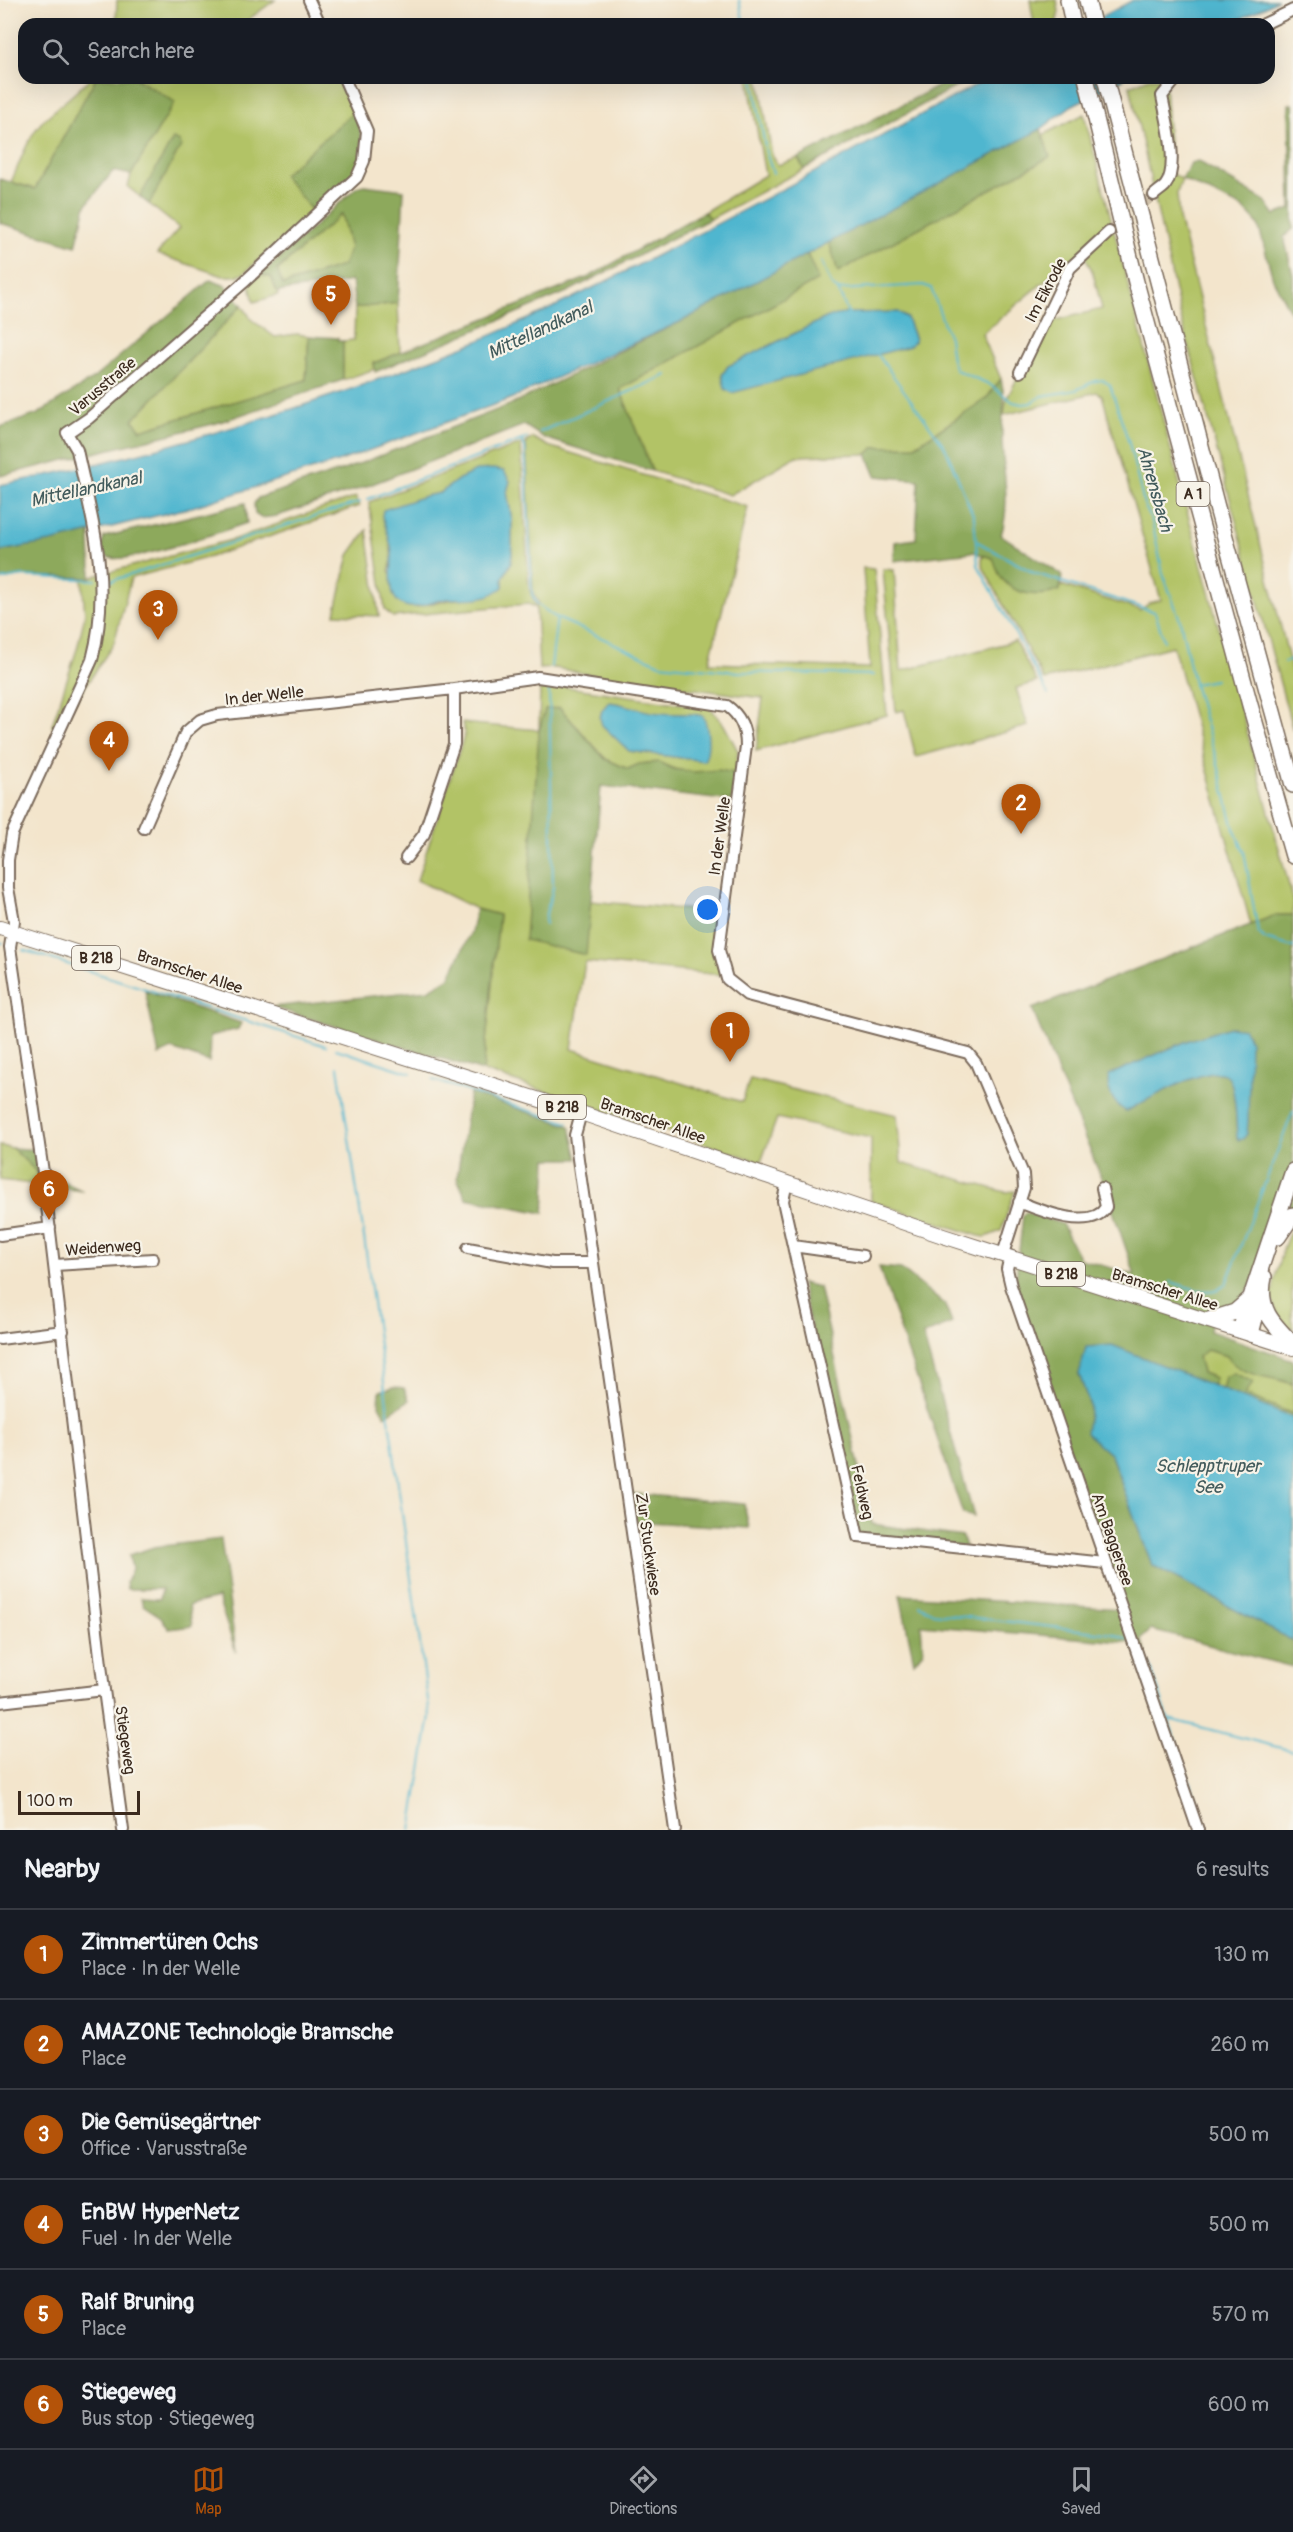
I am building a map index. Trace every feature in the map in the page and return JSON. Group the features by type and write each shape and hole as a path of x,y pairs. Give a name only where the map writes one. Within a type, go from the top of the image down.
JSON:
{"highway":[{"path":"1068,0 1072,18"},
{"path":"1087,0 1092,18"},
{"name":"A 1","path":"1087,84 1142,305 1293,856"},
{"name":"A 1","path":"1106,84 1293,785"},
{"path":"1246,1332 1293,1171"},
{"path":"1209,1320 1235,1312 1256,1294 1279,1234 1293,1215"},
{"path":"1256,1294 1268,1316 1293,1346"}],"main road":[{"name":"Bramscher Allee","path":"6,930 581,1113 1006,1255 1293,1346"}],"street":[{"path":"309,0 317,18"},
{"path":"1275,19 1293,10"},
{"name":"Varusstraße","path":"6,930 14,921 8,888 8,860 12,834 92,660 98,638 102,587 97,545 77,450 67,433 89,418 243,283 357,177 364,161 367,131 347,84"},
{"path":"1154,195 1165,186 1171,173 1172,162 1162,96 1172,84"},
{"name":"Im Eikrode","path":"1020,372 1070,268 1109,232"},
{"name":"In der Welle","path":"144,828 186,732 200,720 217,715 454,689 538,677 728,706 735,711 746,732 746,746 719,950 727,979 747,995 968,1053 976,1063 1023,1174 1024,1188 1006,1255"},
{"path":"406,858 424,834 454,744 454,689"},
{"name":"Stiegeweg","path":"6,930 55,1265 104,1690 123,1830"},
{"name":"Zur Stuckwiese","path":"581,1113 575,1135 675,1830"},
{"name":"Feldweg","path":"787,1182 783,1202 858,1536 1105,1563"},
{"path":"1019,1202 1060,1217 1092,1217 1101,1214 1106,1207 1102,1188"},
{"path":"0,1235 50,1228"},
{"path":"793,1246 863,1256"},
{"path":"468,1248 552,1263 593,1263"},
{"name":"Am Baggersee","path":"1006,1255 1011,1286 1198,1830"},
{"name":"Weidenweg","path":"55,1265 153,1259"},
{"path":"0,1339 63,1331"},
{"name":"Stiegeweg","path":"0,1702 104,1690"}],"green space":[{"path":"117,0 275,0 250,18 116,18"},
{"path":"1030,0 1057,0 1058,18 1033,18"},
{"path":"84,84 93,84 35,189 11,182 36,129"},
{"path":"93,84 145,84 175,102 131,175 113,171 86,205 76,246 0,223 0,179 35,189"},
{"path":"145,84 339,84 354,112 284,175 313,212 243,274 223,276 157,254 179,228 128,187 131,175 174,102"},
{"path":"749,84 760,84 772,155 778,165 798,158 804,169 710,219 704,212 765,175"},
{"path":"942,84 961,84 804,169 798,158"},
{"path":"1135,84 1165,85 1171,173 1182,179 1177,193 1179,218 1293,675 1293,731 1181,318 1130,86"},
{"path":"1289,104 1293,104 1293,229 1284,237 1293,276 1293,317 1273,279 1258,224 1243,208 1182,179 1191,163 1198,161 1265,201 1275,215 1291,209"},
{"path":"354,112 360,130 361,158 356,170 348,180 313,212 283,175"},
{"path":"1084,114 1182,493 1293,900 1293,915 1276,915 1251,925 1173,646 1044,680 982,565 982,555 993,558 1002,579 1060,590 1061,585 1140,610 1150,603 1161,600 1102,395 1097,392 1004,415 1006,400 1018,377 1021,377 1048,322 1102,309 1093,273 1084,254 1070,268 1052,275 982,334 1001,379 986,399 915,446 875,447 867,454 796,456 730,495 652,471 620,389 817,280 807,254 829,242 839,271 1049,157 1043,135","holes":["828,317 907,318 915,339 910,345 877,353 722,375 728,366"]},
{"path":"1041,129 1050,157 838,272 829,242"},
{"path":"173,139 180,142 181,146 149,204 140,197"},
{"path":"364,185 404,190 398,303 355,308 352,281 277,292 271,277 261,275 357,187","holes":["342,214 350,248 343,266 283,285 277,270"]},
{"path":"704,212 710,219 567,292 375,372 374,363 589,277"},
{"path":"341,213 350,248 343,266 283,285 277,271"},
{"path":"807,254 818,280 620,389 652,471 544,438 524,425 362,488 277,516 261,518 255,514 254,504 258,498 346,469 512,404 682,321"},
{"path":"261,275 271,277 278,295 254,302 250,286 251,280"},
{"path":"210,280 226,286 242,305 133,420 141,430 306,380 309,336 338,338 338,341 343,341 343,380 217,423 0,476 0,427 38,414 94,378"},
{"path":"398,303 400,353 374,363 375,369 343,380 343,341 354,340 355,308"},
{"path":"242,305 252,320 275,337 297,334 309,336 306,380 141,430 133,420"},
{"path":"1001,379 1004,399 1002,442 1006,509 1001,535 1062,575 1060,590 1053,593 1037,595 1015,589 1001,578 993,558 973,552 894,561 895,542 916,539 919,480 876,476 867,454 875,447 915,446 986,399"},
{"path":"533,438 548,446 748,507 709,663 870,668 863,568 874,569 887,715 756,751 763,698 610,678 555,668 539,669 536,607 539,603 533,593 526,442"},
{"path":"521,444 529,588 536,607 528,604 393,617 385,610 369,502","holes":["459,479 510,481 507,492 512,520 512,553 511,563 503,578 503,587 482,594 417,607 389,571 392,560 389,536 425,496 440,493"]},
{"path":"356,497 359,506 210,557 131,578 114,643 54,734 52,725 77,649 85,615 82,579 235,539"},
{"path":"245,503 247,523 175,546 133,556 108,557 103,551 104,537"},
{"path":"367,530 379,616 335,614 349,555"},
{"path":"90,532 91,578 23,576 0,580 0,551"},
{"path":"883,569 894,570 901,671 1015,641 1037,682 1016,688 1028,726 916,757 904,710 896,712"},
{"path":"560,686 710,708 724,725 738,751 735,773 682,771 655,763 628,769 606,759 560,708 585,955 590,901 718,912 715,952 722,975 585,962 572,1049 742,1102 750,1079 897,1115 901,1163 1005,1192 1015,1191 1001,1231 986,1237 979,1236 871,1201 871,1138 777,1118 761,1162 483,1071 499,915 476,909 417,880 465,733 462,723 539,730 540,687","holes":["609,702 666,714 703,716 704,761 629,751 600,718 602,710"]},
{"path":"560,708 605,759 628,769 639,764 659,762 673,769 694,772 719,770 735,773 732,801 601,786 586,955 525,940 539,731 545,709"},
{"path":"476,909 499,915 483,1071 272,1007 428,990 449,978 471,932"},
{"path":"1276,915 1293,915 1293,1209 1242,1300 1226,1310 1213,1311 1210,1331 1293,1360 1293,1384 1248,1372 1232,1363 1227,1356 1207,1350 1198,1357 1202,1373 1215,1378 1212,1387 1181,1375 1079,1374 1090,1406 1087,1433 1111,1455 1152,1565 1293,1641 1293,1667 1151,1630 1141,1639 1146,1651 1138,1657 1134,1643 921,1625 923,1651 914,1662 900,1595 1122,1609 1018,1293 1016,1278 1023,1215 1026,1212 1062,1224 1080,1259 1135,1275 1103,1182 1032,1009","holes":["1248,1034 1248,1122 1237,1137 1233,1089 1229,1077 1222,1073 1211,1073 1181,1083 1131,1109 1109,1075 1187,1041"]},
{"path":"145,991 241,1023 238,1029 210,1036 209,1062 172,1049 159,1055"},
{"path":"470,1093 570,1126 578,1159 547,1159 544,1213 466,1198 457,1178"},
{"path":"0,1146 12,1148 38,1173 38,1185 0,1180"},
{"path":"12,1148 40,1150 43,1172 83,1191 38,1185 38,1173"},
{"path":"1293,1225 1293,1330 1277,1313 1270,1291 1273,1290 1280,1257"},
{"path":"879,1267 901,1269 945,1305 952,1323 923,1335 974,1517 963,1514"},
{"path":"801,1283 819,1287 872,1524 963,1537 966,1547 858,1537"},
{"path":"1207,1350 1227,1356 1243,1370 1293,1384 1293,1414 1245,1395 1225,1377 1222,1391 1212,1387 1215,1378 1202,1373 1198,1356"},
{"path":"1234,1373 1253,1382 1245,1395 1293,1414 1293,1418 1222,1391 1225,1377"},
{"path":"393,1387 404,1388 409,1400 385,1416 379,1405 380,1391"},
{"path":"626,1493 744,1504 749,1528 630,1521"},
{"path":"221,1539 236,1652 218,1598 189,1605 192,1626 169,1629 161,1617 143,1605 141,1598 160,1599 162,1589 127,1589 126,1582 132,1569 129,1555 154,1547"}],"water":[{"path":"1133,0 1278,0 1243,18 1100,18"},
{"name":"Mittellandkanal","path":"978,84 1113,84 1071,106 1041,129 682,321 510,399 340,461 192,507 51,542 0,551 0,485 116,459 230,428 344,392 400,371 482,339 561,304 787,187"},
{"path":"898,312 907,318 915,340 910,346 732,393 725,389 722,375 728,366 828,317 847,313"},
{"path":"478,470 504,471 510,481 507,492 512,520 512,553 511,563 503,578 503,587 483,597 446,599 415,607 405,606 393,595 392,552 382,516 383,510 440,493 459,479"},
{"path":"609,702 666,714 703,716 708,739 704,761 629,751 602,725 600,718 602,710"},
{"path":"1230,1027 1245,1029 1250,1042 1248,1122 1247,1134 1243,1139 1238,1140 1237,1137 1231,1082 1221,1073 1209,1074 1178,1084 1126,1111 1114,1101 1108,1086 1109,1075 1187,1041"},
{"name":"Schlepptruper See","path":"1112,1345 1293,1418 1293,1641 1152,1565 1111,1455 1086,1433 1090,1406 1079,1374 1086,1347"}],"waterway":[{"name":"Ahrensbach","path":"739,0 743,18"},
{"name":"Ahrensbach","path":"754,84 766,152 773,173"},
{"name":"Ahrensbach","path":"821,261 832,286 838,290 923,285 931,288 949,338 956,370 989,384 1013,402 1031,403 1042,396 1076,390 1095,381 1103,380 1110,385 1129,443 1144,504 1152,521 1163,574 1180,620 1194,684 1234,829 1244,851 1258,932 1265,939 1293,947"},
{"path":"838,290 849,315"},
{"path":"875,351 945,447 974,517 978,565 1048,694"},
{"path":"540,432 667,375"},
{"path":"368,499 527,438"},
{"path":"522,441 525,447 532,594 537,604 555,617 660,664 739,672 873,675"},
{"path":"104,580 111,581 360,502"},
{"path":"976,541 1034,573 1155,612 1164,641"},
{"path":"0,580 23,576 96,580"},
{"path":"551,667 557,617"},
{"path":"1284,662 1293,660"},
{"path":"1194,684 1215,680"},
{"path":"545,924 553,887 549,686"},
{"path":"23,950 326,1046"},
{"path":"336,1049 411,1073"},
{"path":"338,1067 364,1237 430,1716 411,1830"},
{"path":"433,1080 568,1123"},
{"path":"1171,1282 1207,1291 1226,1284 1293,1111"},
{"path":"920,1605 933,1613 1114,1634 1127,1639"},
{"path":"1150,1665 1206,1830"},
{"path":"1169,1719 1293,1751"}],"tunnel":[{"path":"1109,232 1154,195"}],"place":[{"name":"Ralf Bruning","path":"331,325"},
{"name":"Die Gemüsegärtner","path":"158,640"},
{"name":"EnBW HyperNetz","path":"109,771"},
{"name":"AMAZONE Technologie Bramsche","path":"1021,834"},
{"name":"Zimmertüren Ochs","path":"730,1062"},
{"name":"Stiegeweg","path":"49,1220"}]}
